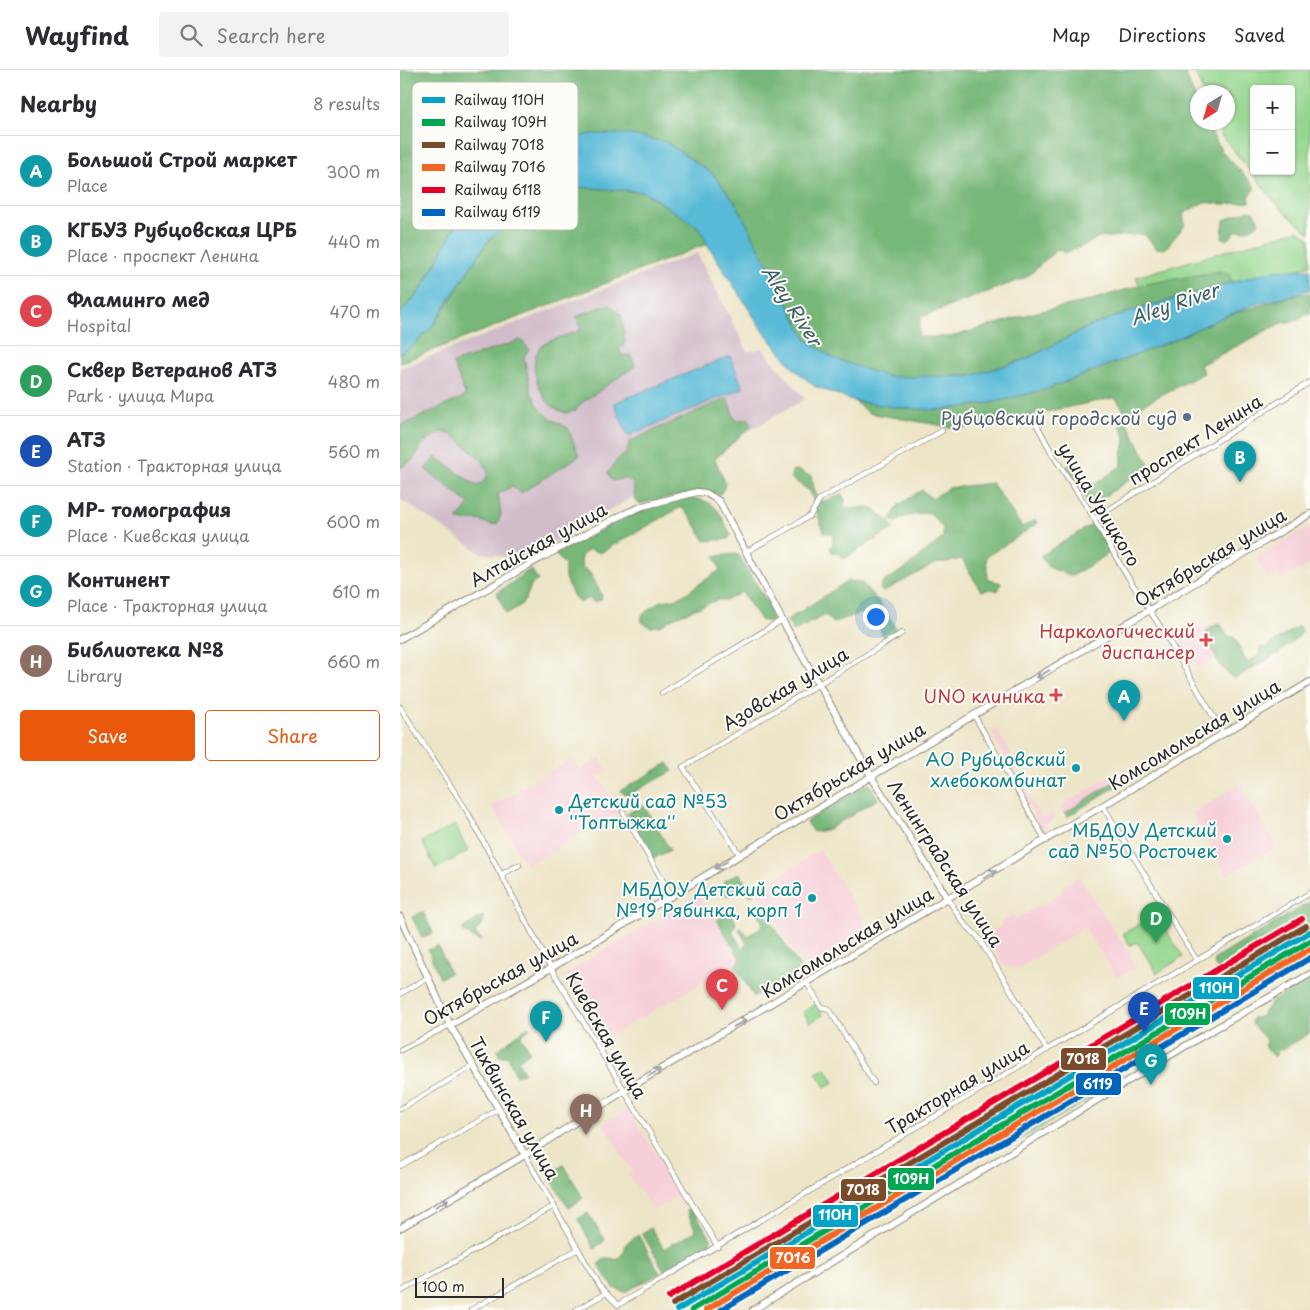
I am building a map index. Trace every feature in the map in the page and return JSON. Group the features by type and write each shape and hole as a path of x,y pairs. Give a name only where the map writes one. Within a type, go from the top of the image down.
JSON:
{"main road":[{"name":"Ленинградская улица","path":"697,492 706,493 719,501 782,620 871,776 948,899"},
{"name":"Алтайская улица","path":"400,638 538,559 624,514 643,506 697,492"},
{"name":"Октябрьская улица","path":"450,1025 551,968 1310,514"},
{"name":"Комсомольская улица","path":"400,1228 525,1155 624,1091 1310,682"},
{"name":"Тихвинская улица","path":"400,917 450,1025 525,1155"},
{"path":"753,1310 1192,1042 1310,974"}],"street":[{"name":"проспект Ленина","path":"1094,519 1310,382"},
{"name":"улица Урицкого","path":"1032,416 1053,455 1094,519 1119,564 1150,610 1224,733"},
{"path":"746,552 810,516 820,499 942,431"},
{"path":"662,693 782,620"},
{"name":"Азовская улица","path":"739,854 683,767 902,633"},
{"name":"Киевская улица","path":"400,707 467,811 551,968 718,1247"},
{"path":"974,714 1046,841"},
{"path":"1103,806 1197,961"},
{"path":"623,812 672,895"},
{"path":"502,874 518,865"},
{"name":"Тракторная улица","path":"618,1305 1310,893"},
{"name":"Ленинградская улица","path":"948,899 963,922 978,938 1048,1050"},
{"path":"400,994 427,978"},
{"path":"807,983 821,1007 830,1009 874,1084"},
{"name":"Октябрьская улица","path":"400,1050 450,1025"},
{"path":"400,1109 473,1066"},
{"path":"400,1166 498,1110"},
{"name":"Тихвинская улица","path":"525,1155 600,1286 618,1305"},
{"path":"400,1292 554,1206"},
{"path":"471,1310 578,1249"},
{"path":"576,1310 606,1293"}],"shaded area":[{"path":"697,253 748,352 762,348 805,399 523,560 481,553 400,499 400,368"},
{"path":"1310,526 1310,564 1283,580 1278,573 1269,579 1256,558"},
{"name":"Наркологический диспансер","path":"1220,619 1235,646 1198,669 1177,634 1191,624 1199,626 1202,631"},
{"path":"996,729 1011,753 1010,763 1042,819 1052,813 1056,818 1045,825 1046,828 1042,830 1004,763 1005,756 991,732"},
{"path":"600,758 608,770 598,777 608,793 617,799 623,809 527,866 492,806 572,759 580,770"},
{"path":"1115,773 1119,779 1063,814 1060,807"},
{"path":"1240,784 1277,847 1227,875 1191,814"},
{"path":"820,850 869,929 805,968 756,890"},
{"path":"1078,876 1137,966 1117,978 1085,927 1016,970 1009,966 1005,967 986,935 1002,926 1001,923 1013,915 1016,919 1063,892 1061,887"},
{"path":"699,894 740,961 605,1039 566,973"},
{"path":"628,1109 680,1194 653,1210 628,1174 632,1171 603,1124"}],"green space":[{"path":"400,70 1184,70 1190,85 1190,130 1210,130 1221,150 1255,187 1249,197 1250,202 1222,204 1204,202 1183,214 1185,225 1165,249 1156,248 1144,234 1097,238 1088,244 1065,253 1057,249 1027,277 921,317 918,337 951,337 1037,312 1085,302 1141,285 1221,271 1228,273 1232,282 1126,313 1093,325 1026,359 971,376 888,377 833,358 806,339 737,205 713,174 578,181 578,82 412,82 412,230 454,230 422,288 400,314"},
{"path":"1194,70 1310,70 1310,233 1281,209 1253,175 1295,175 1295,85 1250,85 1250,171 1219,130 1235,130 1235,85 1200,85"},
{"path":"578,187 644,192 700,228 707,244 400,363 400,353 428,331 449,303 477,257 499,230 578,230"},
{"path":"1249,210 1254,212 1259,222 1257,225 1248,230 1235,231 1226,240 1222,237 1224,220"},
{"path":"1298,230 1310,238 1310,265 1302,268 1146,301 1136,277"},
{"path":"1297,294 1310,294 1310,313 1295,321 1281,323 1200,365 1204,373 1128,412 1125,412 1117,400 1113,398 961,429 869,413 854,401 902,408 940,410 991,403 1047,389 1171,341 1223,317"},
{"path":"609,304 622,316 625,343 619,350 622,356 631,355 635,366 583,402 575,411 566,413 559,410 552,406 538,385 534,366 538,350 548,342 581,330 577,316"},
{"path":"521,340 529,349 524,357 531,392 540,409 551,419 568,428 579,456 521,493 512,486 498,494 501,514 497,524 457,519 470,504 425,469 436,457 477,486 485,480 488,473 483,461 453,435 441,432 423,443 414,459 400,468 400,426 466,396 453,363"},
{"path":"727,398 735,420 749,419 751,426 715,459 725,483 720,494 699,491 639,504 635,500 633,483 625,478 612,481 608,473 617,460 626,454 630,441"},
{"path":"1125,419 1150,466 1090,506 1067,467 1074,459 1085,480 1094,485 1122,465 1125,440 1118,422"},
{"path":"797,470 811,476 816,494 822,502 841,494 845,499 844,506 847,508 871,509 882,516 894,528 844,559 839,553 833,554 830,548 833,543 832,533 824,533 810,491 792,479 792,471"},
{"path":"992,483 1022,527 1035,520 1038,523 986,557 988,579 1001,583 998,591 991,589 981,591 962,559 934,564 883,592 880,589 882,583 906,568 943,538 943,528 929,512 904,517 896,522 890,520 899,505 922,490 932,499 948,488"},
{"path":"692,498 708,502 717,510 731,535 728,539 705,541 692,519 681,507 600,553 589,549 581,556 581,566 591,574 602,596 601,600 594,602 588,598 580,603 574,597 565,578 565,565 555,554 640,512 675,501"},
{"path":"1096,522 1113,551 1072,576 1048,567 1040,556"},
{"path":"738,554 776,616 771,622 760,620 742,592 727,600 717,600 673,618 660,626 650,627 642,622 642,615 659,602 679,598 720,570 715,556"},
{"path":"531,569 538,580 531,585 523,602 506,614 497,593"},
{"path":"848,581 861,582 886,612 898,633 885,641 877,622 860,613 833,623 826,615 793,631 787,620"},
{"path":"1219,623 1229,637 1234,637 1247,663 1259,656 1261,646 1264,648 1299,626 1303,632 1280,652 1235,678 1225,671 1206,635 1207,631"},
{"path":"668,763 673,771 628,795 620,791"},
{"path":"1117,780 1120,784 1067,817 1065,813"},
{"path":"869,783 878,799 827,830 813,832 806,822"},
{"path":"644,806 670,850 653,859 627,813"},
{"path":"455,825 468,851 436,869 422,842"},
{"path":"739,873 754,894 750,896 743,887 727,896 722,889 726,886 723,882"},
{"path":"1310,902 1310,925 1225,975 1220,973 1214,964 1215,959"},
{"path":"762,909 801,969 754,997 735,965 741,960 717,920 731,912 736,923 732,932 742,948 747,944 739,929 741,928 748,936 764,925 756,912"},
{"path":"423,912 433,933 422,938 412,917"},
{"path":"1156,914 1183,957 1157,973 1137,942 1130,945 1123,934"},
{"path":"483,916 483,922 475,933 482,940 477,940 463,931 463,928"},
{"path":"438,946 450,973 440,978 428,950"},
{"path":"1294,955 1302,956 1304,963 1301,969 1239,1004 1232,992"},
{"path":"1310,979 1310,1018 1308,1020 1310,1033 1278,1050 1275,1057 1265,1048 1267,1041 1252,1024 1252,1018 1260,1016 1273,1002"},
{"path":"1226,994 1234,1008 1193,1031 1191,1028 1194,1023 1195,1012 1205,1003"},
{"path":"816,1004 823,1015 810,1023 803,1012"},
{"path":"1178,1024 1185,1034 1173,1045 1163,1051 1147,1055 1142,1050"},
{"path":"528,1027 530,1028 521,1036 530,1052 518,1061 524,1072 516,1076 508,1056 499,1056 497,1050"},
{"path":"1114,1066 1119,1068 1122,1076 1105,1089 1017,1142 1011,1134 1012,1127"},
{"path":"826,1069 834,1082 825,1087 816,1073"},
{"path":"564,1165 583,1198 569,1208 548,1174"},
{"path":"692,1208 711,1239 710,1244 666,1271 642,1233 651,1228 664,1249 696,1231 687,1211"},
{"path":"588,1213 605,1240 594,1249 578,1219"},
{"path":"638,1235 660,1273 625,1292 614,1288 598,1265 607,1258 617,1260 624,1252 626,1244"}],"water":[{"name":"Aley River","path":"591,134 627,134 666,142 713,174 737,205 806,339 833,358 888,377 971,376 1026,359 1093,325 1126,313 1271,271 1310,269 1310,290 1254,305 1171,341 1047,389 991,403 940,410 902,408 854,401 814,386 794,369 761,328 707,244 700,228 644,192 578,187 578,138"},
{"path":"453,230 500,230 487,242 431,328 410,348 400,353 400,314 417,295 430,275"},
{"path":"730,356 743,388 628,436 614,403"}],"rail line":[{"name":"6118","path":"669,1297 1302,919"},
{"name":"7018","path":"673,1304 1306,926"},
{"name":"110Н","path":"677,1310 1310,932"},
{"name":"109Н","path":"692,1310 1310,941"},
{"name":"7016","path":"706,1310 1310,949"},
{"name":"6119","path":"721,1310 1310,958"}],"place":[{"name":"Рубцовский городской суд","path":"1187,417"},
{"name":"КГБУЗ Рубцовская ЦРБ","path":"1240,482"},
{"name":"Наркологический диспансер","path":"1206,640"},
{"name":"UNO клиника","path":"1056,695"},
{"name":"Большой Строй маркет","path":"1124,721"},
{"name":"АО Рубцовский хлебокомбинат","path":"1076,768"},
{"name":"Детский сад №53 ''Топтыжка''","path":"559,810"},
{"name":"МБДОУ Детский сад №50 Росточек","path":"1227,839"},
{"name":"МБДОУ Детский сад №19 Рябинка, корп 1","path":"812,898"},
{"name":"Сквер Ветеранов АТЗ","path":"1156,943"},
{"name":"Фламинго мед","path":"722,1010"},
{"name":"АТЗ","path":"1144,1033"},
{"name":"МР- томография","path":"546,1042"},
{"name":"Континент","path":"1151,1085"},
{"name":"Библиотека №8","path":"586,1135"}]}
